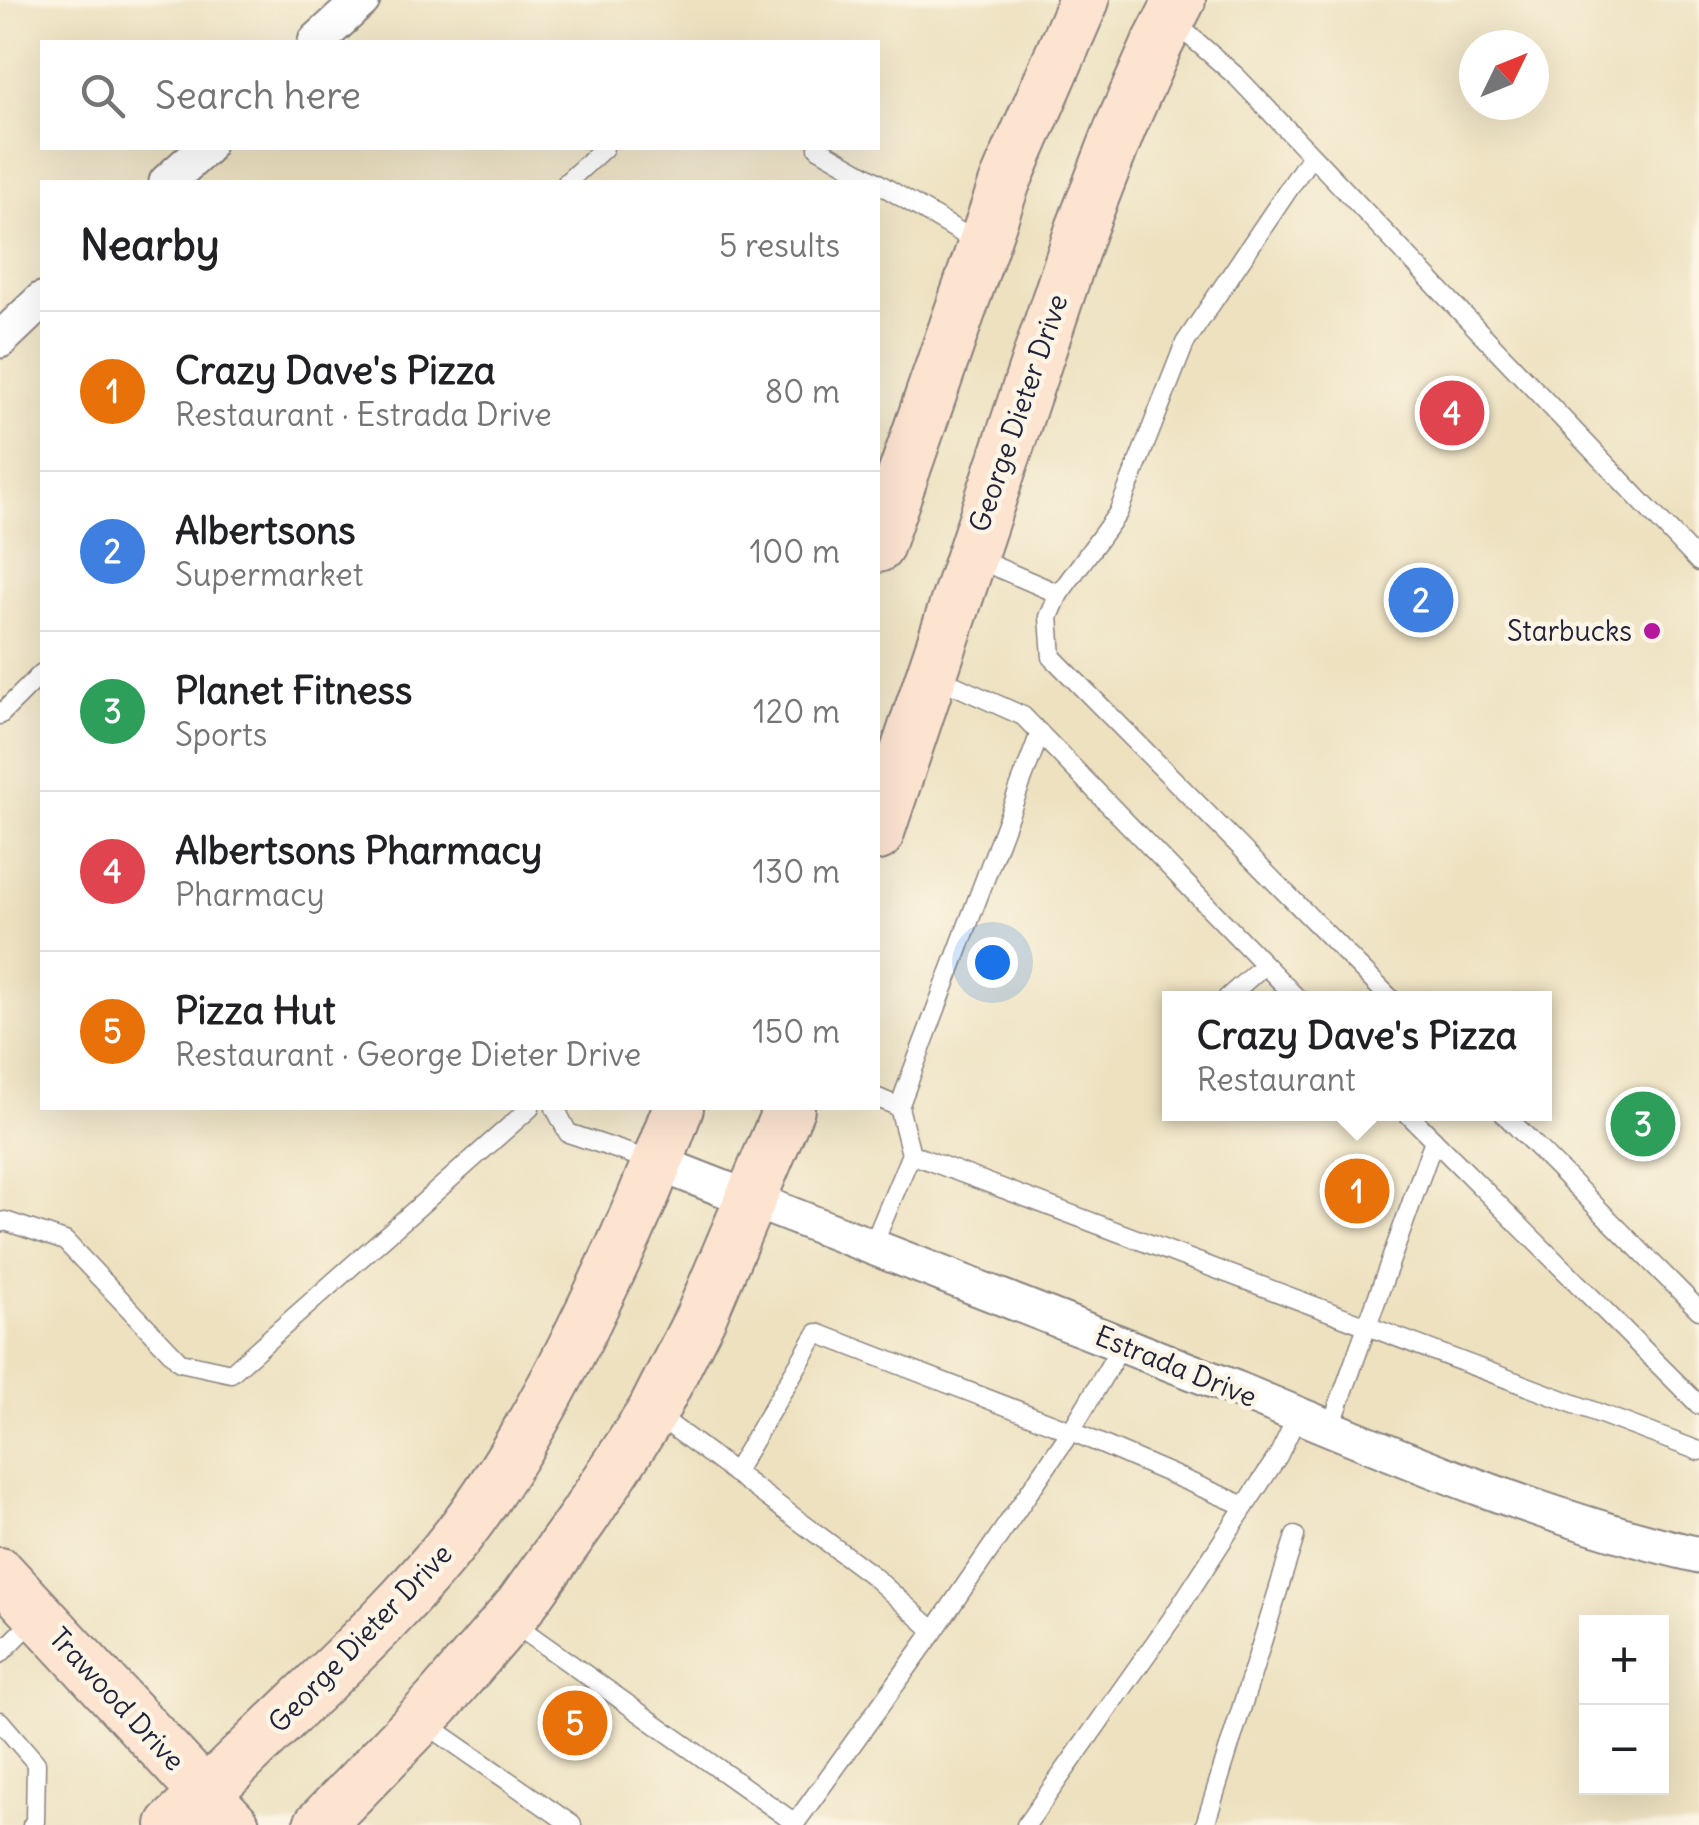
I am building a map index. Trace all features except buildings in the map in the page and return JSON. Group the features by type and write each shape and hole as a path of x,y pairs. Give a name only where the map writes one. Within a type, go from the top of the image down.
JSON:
{"main road":[{"path":"880,540 1005,182 1084,0"},
{"name":"George Dieter Drive","path":"880,829 1081,228 1163,6"},
{"name":"George Dieter Drive","path":"204,1815 412,1590 488,1495 574,1346 620,1252 677,1110"},
{"path":"319,1825 420,1720 508,1620 583,1518 653,1412 701,1316 789,1110"},
{"name":"Trawood Drive","path":"0,1573 204,1815"}],"street":[{"path":"318,40 362,0"},
{"path":"169,180 203,150"},
{"path":"0,340 40,302"},
{"name":"Estrada Drive","path":"658,1163 1566,1519 1646,1543 1697,1547"}],"lane":[{"path":"1163,6 1699,562"},
{"path":"568,180 602,150"},
{"path":"821,150 872,180"},
{"path":"1311,156 1185,343 1118,512 1059,594 1049,618 1052,657 1383,991"},
{"path":"880,185 984,246"},
{"path":"970,556 1059,594"},
{"path":"0,714 40,674"},
{"path":"930,675 1023,716 1290,991"},
{"path":"872,1247 911,1154 899,1107 1040,733"},
{"path":"1235,991 1264,964"},
{"path":"880,1099 899,1107"},
{"path":"0,1224 4,1221 65,1242 180,1362 231,1373 528,1110"},
{"path":"557,1110 568,1133 658,1163"},
{"path":"1415,1121 1699,1405"},
{"path":"1511,1121 1699,1310"},
{"path":"1026,1825 1171,1620 1278,1456 1314,1422 1368,1326 1434,1140"},
{"path":"911,1154 1699,1450"},
{"path":"734,1472 817,1333 1070,1431 1245,1506"},
{"path":"508,1620 794,1824 934,1631 1070,1431 1122,1345"},
{"path":"653,1412 872,1576 934,1631"},
{"path":"1205,1825 1295,1536"},
{"path":"0,1654 39,1615"},
{"path":"420,1720 572,1825"},
{"path":"0,1721 36,1763 35,1824"}],"place":[{"name":"Albertsons Pharmacy","path":"1452,413"},
{"name":"Albertsons","path":"1421,600"},
{"name":"Starbucks","path":"1652,631"},
{"name":"Planet Fitness","path":"1643,1124"},
{"name":"Crazy Dave's Pizza","path":"1357,1191"},
{"name":"Pizza Hut","path":"575,1723"}]}
